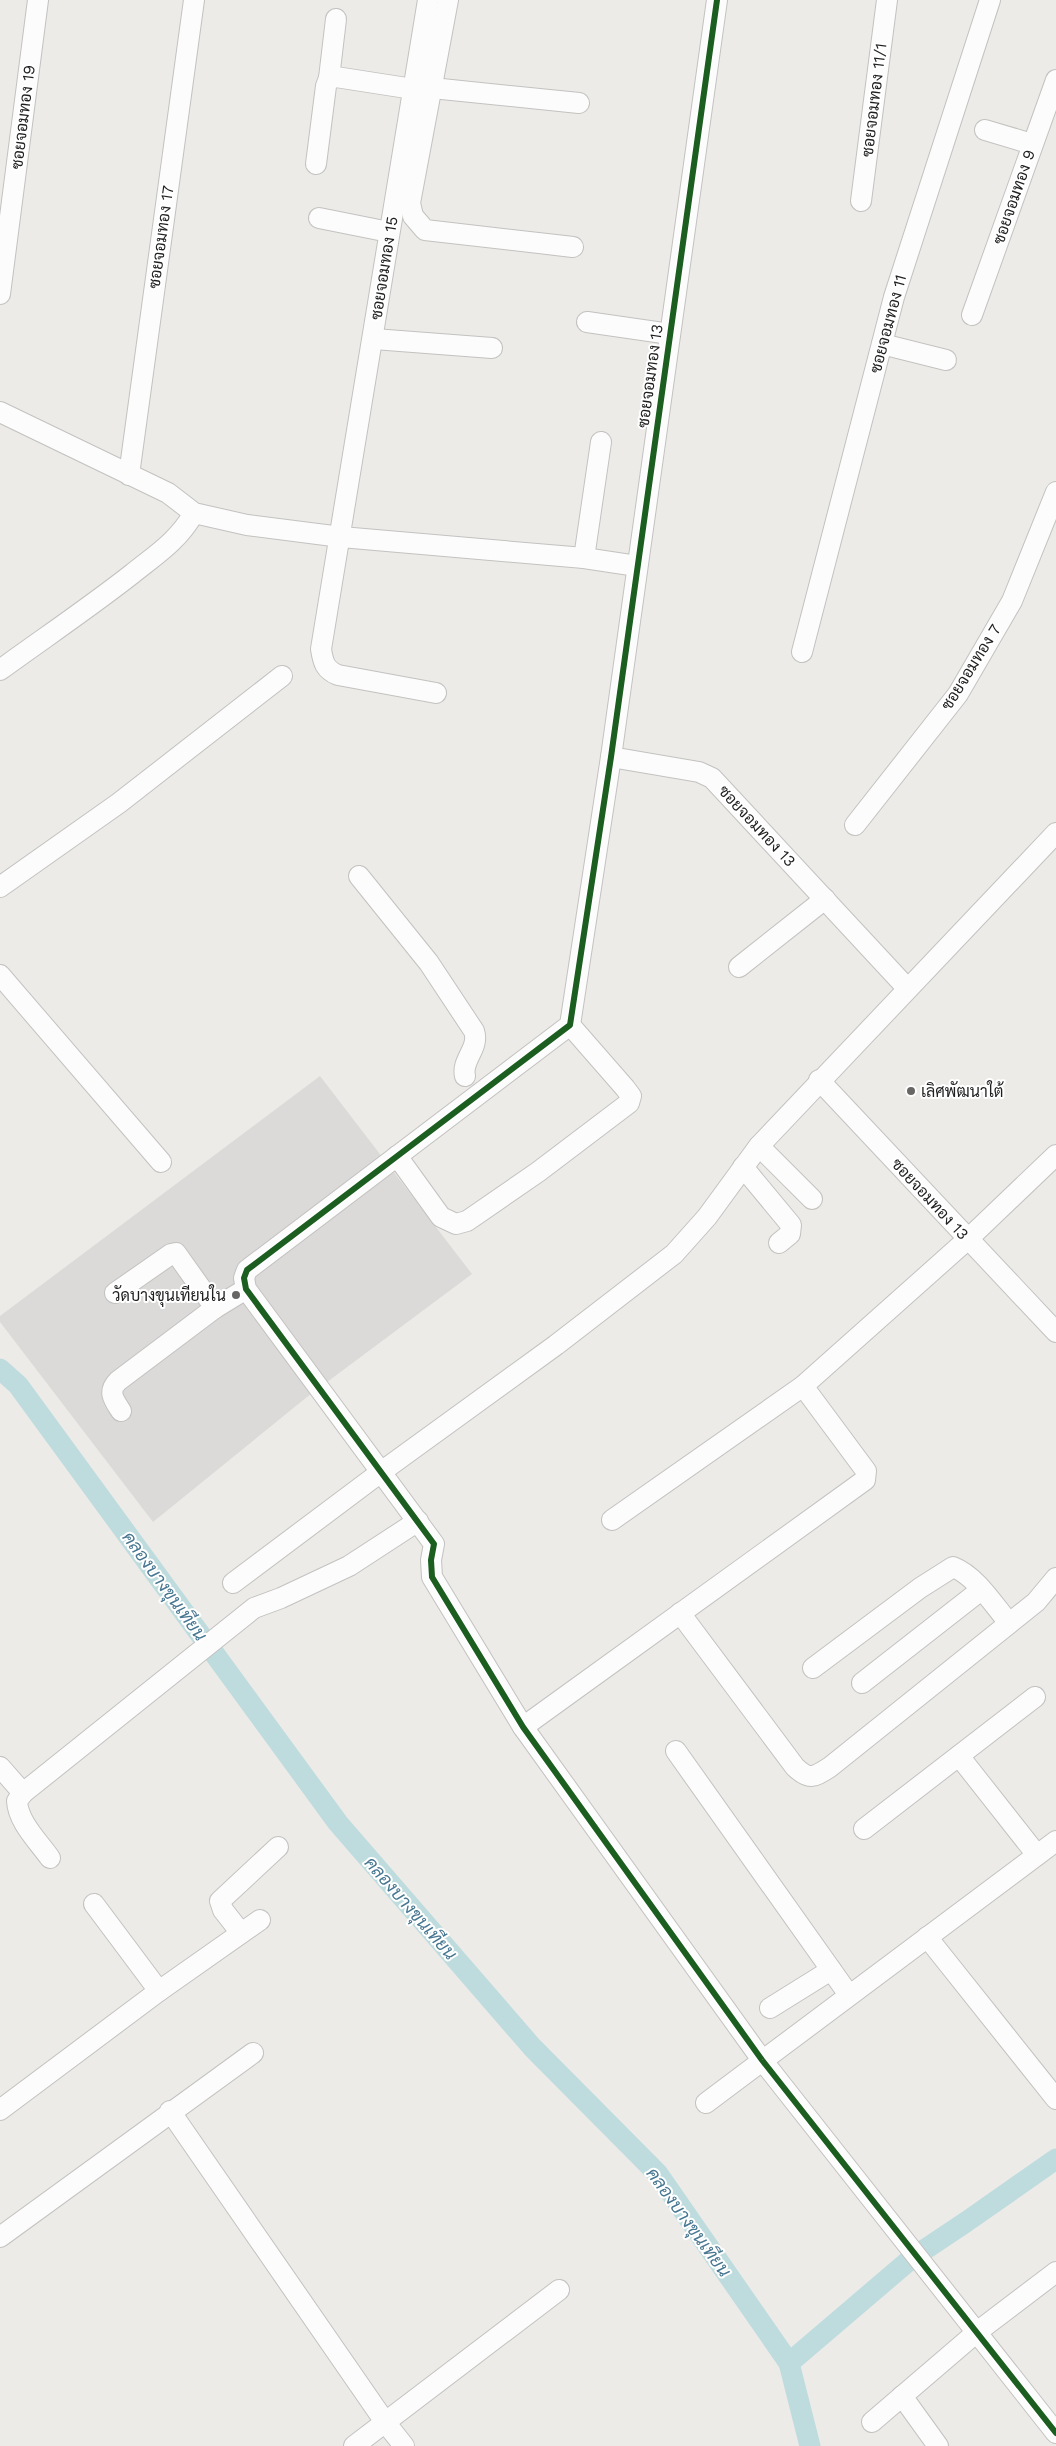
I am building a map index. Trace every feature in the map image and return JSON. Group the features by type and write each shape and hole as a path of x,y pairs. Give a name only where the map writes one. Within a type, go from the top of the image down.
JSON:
{"street":[{"name":"ซอยจอมทอง 19","path":"0,294 38,0"},
{"name":"ซอยจอมทอง 17","path":"129,475 194,0"},
{"name":"ซอยจอมทอง 15","path":"428,0 422,89 389,232 374,339 321,649 324,663 329,671 338,675 436,693"},
{"path":"448,0 422,89 410,203 417,224 425,230 573,247"},
{"name":"ซอยจอมทอง 13","path":"718,0 637,566 612,757 699,772 712,778 907,988"},
{"name":"ซอยจอมทอง 11/1","path":"861,201 887,0"},
{"name":"ซอยจอมทอง 11","path":"802,652 905,260 990,0"},
{"path":"316,164 336,19"},
{"path":"329,78 336,76 422,89 579,103"},
{"name":"ซอยจอมทอง 9","path":"972,315 1056,80"},
{"path":"985,130 1032,144"},
{"path":"319,218 389,232"},
{"path":"587,322 670,334"},
{"path":"374,339 492,348"},
{"path":"882,344 946,360"},
{"path":"0,412 168,493 194,513 246,525 341,537 584,558 637,566"},
{"path":"584,558 601,442"},
{"name":"ซอยจอมทอง 7","path":"855,824 958,694 1012,601 1056,492"},
{"path":"0,670 114,588 174,540 184,531 194,513"},
{"path":"0,887 119,803 282,676"},
{"path":"612,757 570,1025 472,1086 397,1156 247,1270 244,1278 246,1289 418,1521 434,1546 431,1560 432,1577 522,1727 762,2060 908,2248 1056,2433"},
{"path":"233,1583 380,1472 556,1345 674,1254 707,1217 759,1146 1056,833"},
{"path":"359,876 429,963 474,1031 476,1039 464,1066 472,1086"},
{"path":"739,967 825,899"},
{"path":"0,975 161,1162"},
{"path":"397,1156 441,1217 456,1224 467,1221 538,1172 631,1099 625,1088 570,1025"},
{"name":"ซอยจอมทอง 13","path":"820,1080 1056,1332"},
{"path":"759,1146 812,1199"},
{"path":"612,1520 803,1386 968,1240 1056,1154"},
{"path":"743,1167 791,1225 790,1234 779,1243"},
{"path":"115,1293 171,1254 176,1253 215,1308"},
{"path":"121,1411 111,1395 114,1384 215,1308 246,1289"},
{"path":"522,1727 864,1480 866,1471 803,1386"},
{"path":"50,1858 19,1813 17,1801 23,1793 254,1608 282,1598 349,1566 418,1521"},
{"path":"813,1668 945,1569 953,1566 960,1570 981,1590 1009,1623"},
{"path":"680,1613 795,1767 806,1776 812,1776 830,1767 1036,1602 1056,1578"},
{"path":"862,1683 981,1590"},
{"path":"864,1829 1036,1697"},
{"path":"676,1751 849,1995"},
{"path":"959,1756 1037,1855"},
{"path":"0,1767 23,1793"},
{"path":"706,2103 1056,1841"},
{"path":"241,1934 223,1910 220,1902 278,1847"},
{"path":"94,1904 159,1991"},
{"path":"0,2110 159,1991 260,1920"},
{"path":"927,1937 1056,2099"},
{"path":"770,2008 831,1970"},
{"path":"0,2237 170,2111 253,2053"},
{"path":"170,2111 385,2422 404,2446"},
{"path":"872,2422 977,2332 1056,2272"},
{"path":"354,2446 559,2290"},
{"path":"902,2396 938,2446"}],"shaded area":[{"name":"วัดบางขุนเทียนใน","path":"320,1076 472,1274 307,1397 153,1522 0,1322 0,1316"}],"waterway":[{"name":"คลองบางขุนเทียน","path":"0,1369 18,1385 338,1823 532,2047 658,2174 789,2363 810,2446"},
{"path":"789,2363 912,2258 1056,2159"}],"cycle path":[{"path":"717,0 611,757 570,1025 247,1270 244,1278 246,1289 434,1544 431,1560 432,1577 523,1727 762,2060 1056,2433"}],"place":[{"name":"เลิศพัฒนาใต้","path":"911,1091"},
{"name":"วัดบางขุนเทียนใน","path":"236,1295"}]}
